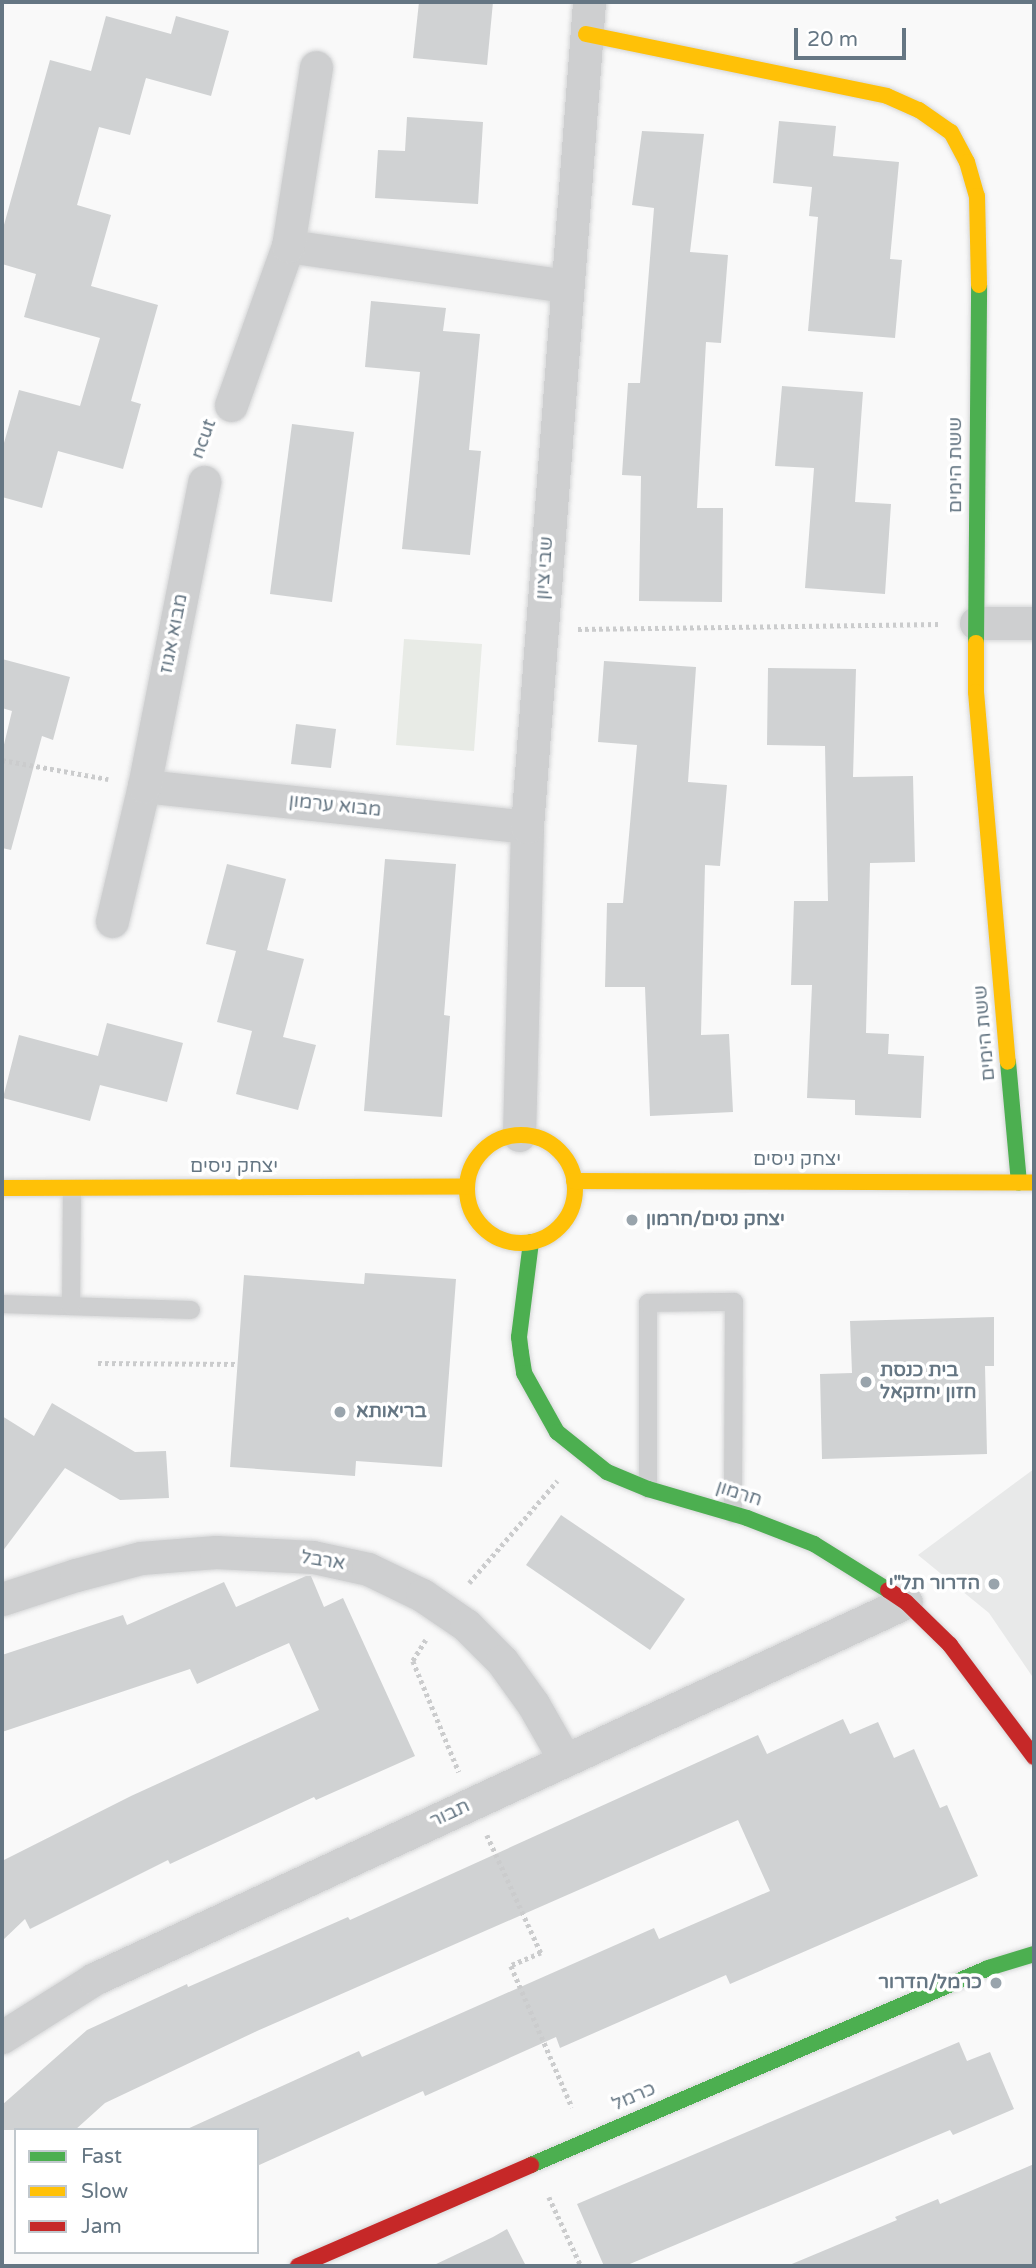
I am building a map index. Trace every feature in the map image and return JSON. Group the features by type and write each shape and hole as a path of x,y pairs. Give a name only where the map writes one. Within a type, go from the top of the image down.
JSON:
{"street":[{"name":"שבי ציון","path":"519,1135 527,827 588,18"},
{"name":"ששת הימים","path":"588,18 887,96 919,110 951,132 967,162 976,195 979,240 976,692 1027,1183"},
{"path":"232,405 288,246 316,67"},
{"path":"288,246 566,286"},
{"name":"מבוא אגוז","path":"112,921 144,786 204,482"},
{"path":"976,624 1034,623"},
{"name":"מבוא ערמון","path":"144,786 527,827"},
{"path":"506,1137 534,1137 549,1143 561,1153 574,1181 575,1194 565,1220 544,1238 531,1242 499,1239 485,1230 475,1218 468,1202 467,1186 474,1161 482,1151 506,1137"},
{"name":"יצחק ניסים","path":"574,1181 1027,1183"},
{"name":"יצחק ניסים","path":"2,1188 467,1186"},
{"name":"חרמון","path":"531,1242 519,1337 524,1373 538,1403 557,1432 607,1472 648,1489 733,1514 814,1544 906,1602 950,1645 1034,1757"},
{"name":"ארבל","path":"2,1600 76,1575 141,1558 216,1552 313,1557 368,1569 422,1595 466,1625 509,1672 533,1704 565,1760"},
{"name":"תבור","path":"2,2037 94,1979 906,1602"},
{"name":"כרמל","path":"988,1968 1034,1938"},
{"name":"כרמל","path":"298,2266 988,1968 1034,1954"}],"lane":[{"path":"71,1306 72,1189"},
{"path":"648,1489 648,1303 734,1302 733,1514"},
{"path":"2,1304 191,1310"}],"path":[{"path":"541,629 976,624"},
{"path":"2,761 144,786"},
{"path":"98,1363 238,1364"},
{"path":"534,2163 581,2266"}],"shaded area":[{"path":"404,639 482,644 474,751 396,745"},
{"path":"1032,1237 1034,1237 1034,1421"},
{"name":"הדרור תל\"י","path":"1034,1469 1034,1679 989,1613 918,1555"}],"building":[{"path":"419,2 493,2 487,65 413,58"},
{"path":"106,16 171,34 176,16 229,31 211,96 146,78 130,135 99,127 77,205 111,215 91,286 158,305 131,401 141,404 123,469 58,451 42,508 2,497 2,450 19,390 80,406 100,338 24,317 36,274 2,264 2,232 50,60 91,71"},
{"path":"407,117 483,122 478,204 375,198 378,150 405,151"},
{"path":"779,121 836,126 833,156 899,162 890,259 902,260 895,338 808,331 818,217 809,216 812,187 773,183"},
{"path":"642,131 704,134 690,252 728,255 721,343 706,342 697,508 723,508 722,602 639,601 641,476 622,475 628,383 640,383 654,208 632,205"},
{"path":"371,301 446,308 443,331 480,334 469,450 481,451 470,555 402,549 420,372 365,367"},
{"path":"782,386 863,392 855,502 891,504 885,594 805,588 814,468 775,466"},
{"path":"292,424 354,432 332,602 270,594"},
{"path":"2,659 70,677 53,740 42,736 11,850 2,848 2,753 12,711 2,708"},
{"path":"604,661 696,667 688,782 727,785 720,866 705,865 701,1035 729,1034 733,1112 650,1116 645,987 605,987 607,903 623,903 637,745 598,742"},
{"path":"768,668 856,669 853,777 913,776 915,862 870,863 866,1033 889,1034 888,1054 924,1056 921,1118 855,1115 855,1100 807,1098 812,985 791,985 794,901 828,901 825,746 767,745"},
{"path":"296,724 336,729 331,768 291,764"},
{"path":"385,859 456,864 444,1015 450,1016 442,1117 364,1111"},
{"path":"227,864 286,879 267,950 304,959 283,1037 316,1045 298,1110 236,1094 252,1031 217,1022 236,951 206,944"},
{"path":"107,1023 183,1043 167,1102 100,1085 90,1121 3,1098 19,1035 98,1056"},
{"name":"בריאותא","path":"365,1273 456,1279 442,1467 356,1461 355,1476 230,1467 244,1275 364,1284"},
{"name":"בית כנסת חזון יחזקאל","path":"994,1317 994,1366 985,1366 987,1454 822,1459 820,1374 852,1373 850,1321"},
{"path":"52,1403 135,1452 166,1451 169,1498 120,1500 65,1468 2,1552 2,1416 34,1436"},
{"path":"561,1515 685,1599 650,1650 526,1565"},
{"path":"311,1576 324,1607 343,1598 415,1756 316,1800 314,1797 170,1864 168,1860 30,1929 25,1919 2,1941 2,1861 131,1796 319,1710 289,1643 197,1684 190,1669 2,1732 2,1655 123,1615 127,1625 224,1582 236,1607"},
{"path":"843,1719 850,1734 878,1722 894,1758 914,1749 940,1808 947,1805 978,1876 730,1984 726,1975 560,2048 556,2037 425,2096 423,2091 259,2165 259,2128 189,2128 359,2051 362,2057 654,1928 659,1939 770,1891 738,1820 257,2031 105,2103 77,2128 2,2130 2,2105 87,2030 187,1984 188,1987 348,1917 350,1920 758,1735 767,1754"},
{"path":"959,2042 967,2061 990,2052 1014,2109 953,2135 950,2130 625,2266 604,2266 577,2204"},
{"path":"1034,2164 1034,2266 787,2266 897,2220 895,2217 938,2199 940,2204"},
{"path":"507,2229 526,2266 432,2266 493,2237"}],"traffic: fast":[{"path":"976,643 979,285"},
{"path":"1008,1062 1019,1183"},
{"path":"531,1242 519,1337 521,1353 524,1373 557,1432 607,1472 648,1489 747,1518 814,1544 888,1590"},
{"path":"531,2165 988,1968 1034,1954"}],"traffic: slow":[{"path":"586,34 887,96 919,110 951,132 967,162 977,196 979,285"},
{"path":"976,643 976,692 1008,1062"},
{"path":"521,1135 542,1139 559,1151 571,1168 575,1189 571,1210 559,1227 542,1239 521,1243 500,1239 483,1227 471,1210 467,1189 471,1168 483,1151 500,1139 521,1135"},
{"path":"574,1181 1034,1183"},
{"path":"2,1188 467,1186"}],"traffic: jam":[{"path":"888,1590 906,1602 950,1645 1034,1757"},
{"path":"298,2266 531,2165"}],"place":[{"name":"יצחק נסים/חרמון","path":"632,1220"},
{"name":"בית כנסת חזון יחזקאל","path":"866,1382"},
{"name":"בריאותא","path":"340,1412"},
{"name":"הדרור תל\"י","path":"994,1584"},
{"name":"כרמל/הדרור","path":"996,1983"}]}
